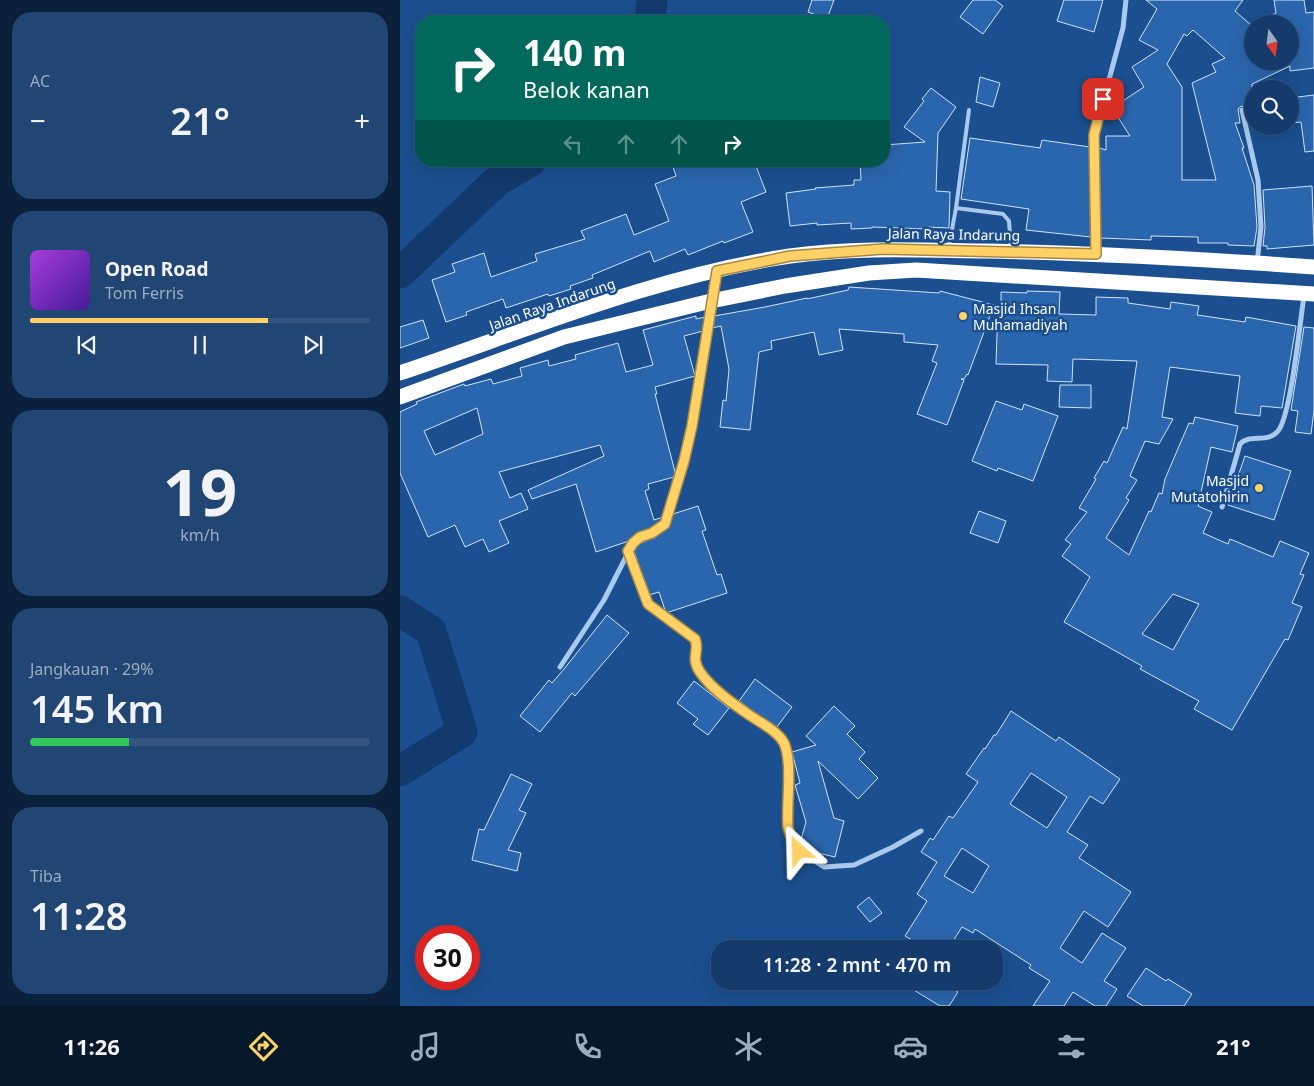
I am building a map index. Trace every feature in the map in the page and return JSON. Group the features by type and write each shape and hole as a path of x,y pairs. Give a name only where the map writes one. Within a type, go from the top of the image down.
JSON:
{"highway":[{"name":"Jalan Raya Indarung","path":"400,373 562,315 636,292 717,271 790,256 883,249 1012,251 1314,267"},
{"path":"400,397 564,337 711,300 785,286 869,274 916,270 1309,293"}],"street":[{"path":"1096,254 1094,135 1123,28 1126,0"},
{"path":"1242,110 1258,180 1261,228 1257,263"},
{"path":"560,667 604,600 633,543 640,537 652,533 665,524 684,461 692,426 717,271"},
{"path":"1222,507 1240,444 1248,438 1267,438 1280,430 1288,406 1309,293"},
{"path":"628,551 648,604 695,639 697,643 694,656 702,674 720,693 776,733 784,743 787,755 789,796 788,829 799,851 824,867 854,865 893,847 921,831"}],"lane":[{"path":"948,250 956,208 968,110"},
{"path":"956,208 1003,214 1008,221 1012,251"}],"building":[{"path":"812,0 834,0 828,15 816,15 808,12"},
{"path":"973,0 995,0 1003,6 983,34 960,17"},
{"path":"1064,0 1103,0 1094,32 1057,21"},
{"path":"1146,0 1243,0 1235,11 1244,19 1244,70 1282,70 1260,80 1244,80 1244,107 1241,106 1238,109 1240,123 1235,123 1254,185 1257,227 1254,246 1228,245 1228,243 1198,243 1198,237 1151,236 1151,240 1100,238 1099,148 1106,150 1106,136 1130,136 1112,108 1144,87 1132,67 1158,50 1139,40 1157,9","holes":["1193,30 1225,58 1212,64 1216,72 1192,83 1216,180 1182,180 1182,87 1167,64 1184,34 1187,36"]},
{"path":"1274,0 1304,0 1306,13 1314,12 1314,68 1299,70 1299,15 1272,15 1276,13"},
{"path":"980,77 1000,83 993,107 976,102"},
{"path":"931,88 956,107 938,133 936,191 950,192 949,228 872,227 851,229 851,223 817,225 817,223 790,226 786,193 815,188 854,185 854,180 861,180 860,167 890,167 890,145 925,142 904,127 924,101 922,99"},
{"path":"1314,95 1314,151 1305,152 1301,122 1299,122 1299,97"},
{"path":"970,138 1040,148 1042,140 1090,147 1091,237 1026,230 1029,209 961,199"},
{"path":"673,167 756,167 766,192 741,202 753,232 724,243 723,241 688,255 685,249 654,262 650,251 592,275 593,278 570,286 571,289 549,296 548,294 506,308 503,299 466,312 467,315 446,322 432,280 455,272 452,264 484,253 491,277 537,261 535,254 585,239 581,231 626,214 634,235 669,221 655,184 676,176"},
{"path":"1312,186 1314,245 1267,249 1267,246 1263,246 1265,227 1263,190"},
{"path":"849,287 939,293 940,291 994,305 968,375 961,379 964,380 947,425 917,414 937,363 932,361 938,345 904,342 904,334 839,329 843,350 819,355 814,332 771,341 772,349 759,352 750,430 720,427 723,400 726,401 729,369 721,326 712,328 714,316 807,299 848,290"},
{"path":"1027,291 1060,292 1059,314 1096,315 1096,297 1128,298 1128,303 1170,309 1171,302 1199,306 1197,315 1245,322 1246,317 1296,326 1282,408 1261,406 1260,416 1235,413 1240,376 1170,367 1162,417 1173,419 1159,444 1145,441 1130,476 1137,480 1126,498 1129,500 1106,538 1129,555 1149,511 1151,512 1159,493 1162,494 1165,479 1189,423 1193,424 1195,417 1238,426 1232,452 1211,447 1198,506 1212,512 1203,533 1228,544 1230,539 1273,557 1280,541 1309,553 1300,574 1304,575 1292,603 1302,607 1288,640 1285,639 1232,730 1194,709 1199,701 1140,669 1142,666 1064,622 1090,577 1062,556 1071,544 1065,540 1087,512 1079,508 1104,461 1107,463 1123,427 1127,429 1137,361 1073,359 1072,382 1047,381 1048,365 996,364 998,306 1001,307 1001,292 1027,293","holes":["1173,594 1199,604 1173,650 1142,634"]},
{"path":"696,316 696,319 705,317 703,331 684,336 695,376 655,387 657,394 655,394 675,472 674,477 648,484 649,489 645,491 654,520 663,517 657,526 635,536 629,541 596,552 576,484 532,499 528,490 604,456 600,445 499,472 510,498 521,493 528,509 499,521 509,543 489,552 483,539 465,547 455,525 428,537 400,473 400,412 417,404 416,402 464,384 465,386 491,379 493,384 522,376 520,368 548,360 549,366 576,359 575,355 618,343 626,372 653,365 643,330","holes":["477,408 483,434 435,455 424,431"]},
{"path":"423,320 429,338 400,348 400,327"},
{"path":"1304,327 1314,328 1314,410 1311,434 1295,432 1298,411 1291,410"},
{"path":"1060,385 1091,385 1091,408 1059,407"},
{"path":"996,401 1022,410 1024,404 1058,416 1033,481 998,468 997,471 972,461"},
{"name":"Masjid Mutatohirin","path":"1245,456 1291,471 1274,520 1228,505"},
{"path":"698,506 706,530 702,531 717,575 721,574 727,593 666,613 659,592 649,595 634,551 639,544 665,530 673,514"},
{"path":"979,511 1006,521 998,543 970,533"},
{"path":"607,615 629,633 575,696 572,693 540,732 520,716 549,680 552,683"},
{"path":"755,679 792,707 776,728 739,701"},
{"path":"694,681 729,708 708,735 693,724 698,719 677,703"},
{"path":"834,706 855,726 847,734 865,752 859,759 878,778 858,799 818,761 834,818 844,821 835,857 805,850 800,843 806,822 795,785 800,783 792,752 816,745 806,736"},
{"path":"1011,711 1056,741 1059,737 1120,779 1103,804 1090,796 1067,832 1088,845 1079,858 1131,892 1108,927 1084,911 1060,948 1082,963 1102,933 1126,948 1104,981 1117,989 1106,1006 1095,1006 1073,992 1064,1006 1033,1006 1050,981 1029,968 1031,965 1003,947 1003,940 992,940 975,929 973,933 962,927 954,940 912,940 905,936 927,901 917,894 937,862 921,852 930,838 933,840 949,816 953,818 978,782 966,774 994,735 996,735","holes":["1031,773 1067,797 1047,828 1010,804","962,848 989,866 973,893 944,876"]},
{"path":"511,774 532,784 519,810 526,813 508,850 521,853 517,871 472,860 479,829 484,830"},
{"path":"869,897 882,913 870,922 857,907"},
{"path":"1146,968 1192,994 1184,1006 1143,1006 1127,996"},
{"path":"914,990 955,990 958,992 949,1006 940,1006"}],"waterway":[{"path":"651,15 652,0"},
{"path":"400,273 498,180 521,167"},
{"path":"400,611 431,631 462,732 400,771"}],"place":[{"name":"Masjid Ihsan Muhamadiyah","path":"963,316"},
{"name":"Masjid Mutatohirin","path":"1259,488"}],"route":[{"path":"799,851 788,829 789,796 787,755 784,743 776,733 720,693 702,674 695,661 694,656 697,643 695,639 680,630 648,604 628,551 640,537 652,533 665,524 684,461 692,426 717,271 790,256 883,249 1096,254 1094,135 1103,99"}]}
